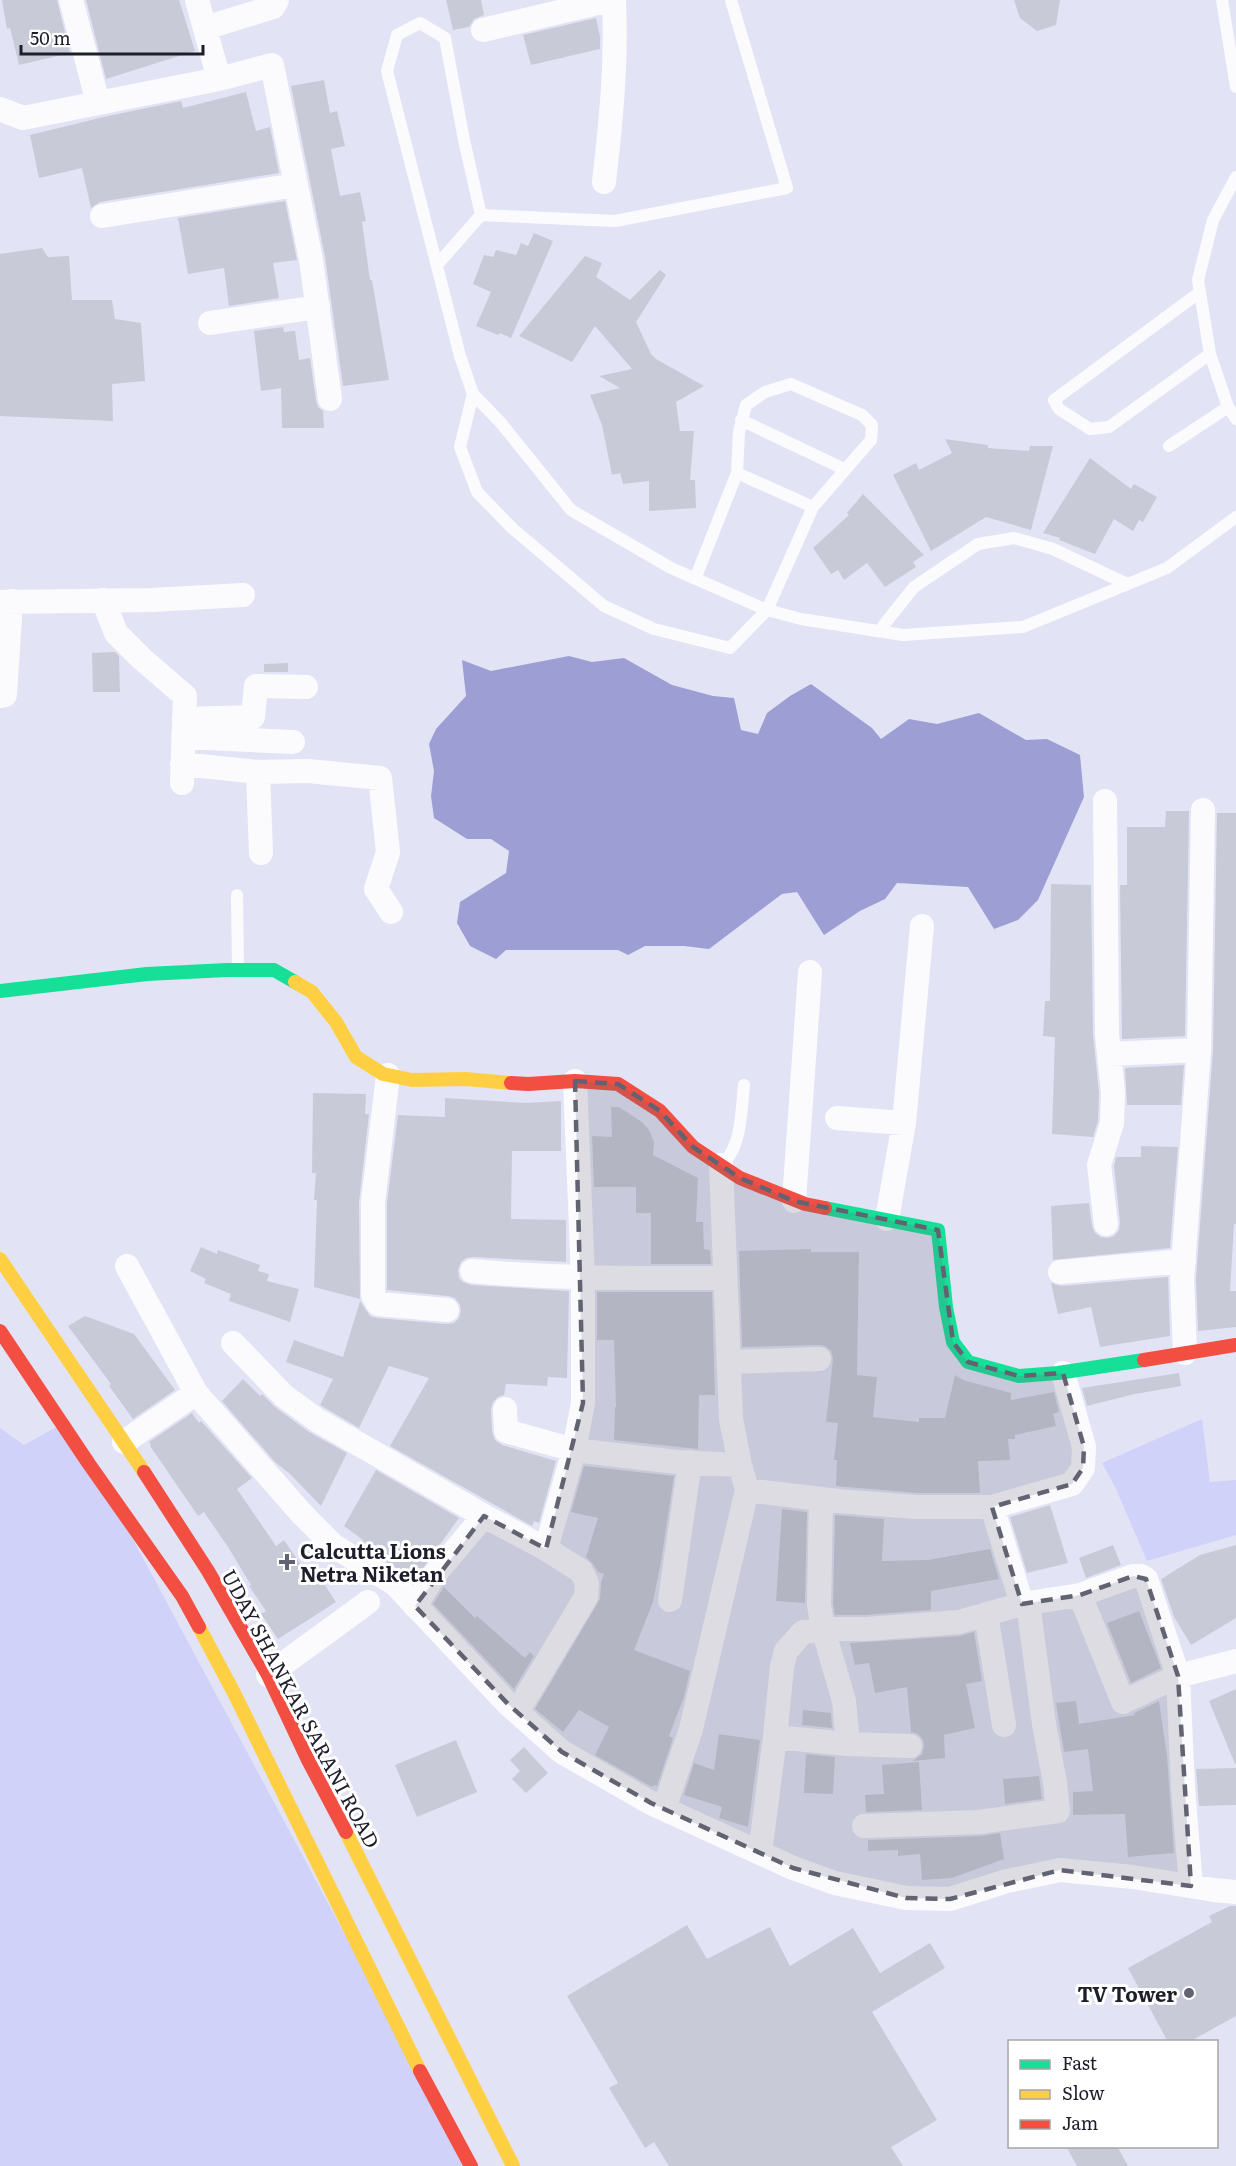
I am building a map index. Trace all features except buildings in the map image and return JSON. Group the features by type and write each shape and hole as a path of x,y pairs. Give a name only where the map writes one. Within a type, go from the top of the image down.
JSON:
{"street":[{"path":"71,0 98,103"},
{"path":"197,0 219,79"},
{"path":"205,28 273,7 277,0"},
{"path":"483,30 612,0 616,44 613,105 604,182"},
{"path":"0,109 23,118 219,79 272,65 318,307 330,399"},
{"path":"102,216 296,185"},
{"path":"210,322 318,307"},
{"path":"0,696 5,695 6,602 152,600 243,595"},
{"path":"103,600 116,633 185,696 182,774 308,771 380,778 388,852 376,890 391,912"},
{"path":"184,728 253,717 256,686 306,687"},
{"path":"184,728 293,742"},
{"path":"258,772 261,853"},
{"path":"1105,801 1109,1054 1113,1092 1112,1123 1099,1166 1106,1224"},
{"path":"1185,1353 1182,1295 1199,1050 1203,932 1203,810"},
{"path":"887,1219 904,1123 922,926"},
{"path":"0,991 147,974 274,970 312,992 336,1022 356,1057 383,1074 412,1080 466,1079 528,1084 575,1081 618,1084 660,1111 693,1148 740,1178 794,1201 938,1230 946,1307 953,1342 968,1362 1019,1376 1063,1372 1236,1345"},
{"path":"794,1201 810,972"},
{"path":"1109,1054 1199,1050"},
{"path":"388,1075 373,1202 374,1295 378,1304 447,1310"},
{"path":"546,1549 574,1450 583,1403 583,1278 575,1081"},
{"path":"837,1118 904,1123"},
{"path":"664,1809 691,1729 747,1490 731,1419 721,1166"},
{"name":"UDAY SHANKAR SARANI ROAD","path":"0,1259 208,1571 268,1675 308,1760 350,1838 513,2166"},
{"path":"1060,1272 1184,1261"},
{"path":"127,1266 196,1393 302,1514 334,1546 395,1584 517,1712 562,1752 664,1809 793,1868 835,1883 906,1898 950,1899 1007,1881 1060,1870 1133,1877 1236,1892"},
{"path":"472,1271 583,1278 725,1278"},
{"path":"0,1331 89,1464 182,1596 234,1694 409,2050 471,2166"},
{"path":"232,1343 284,1396 317,1420 581,1571 588,1583 586,1597 517,1712"},
{"path":"730,1362 819,1359"},
{"path":"747,1490 821,1499 916,1506 992,1507 1072,1484 1083,1468 1084,1447 1063,1372"},
{"path":"124,1442 196,1393"},
{"path":"505,1409 506,1431 574,1450 740,1465"},
{"path":"670,1600 690,1462"},
{"path":"821,1499 819,1605 823,1629 844,1701 848,1744"},
{"path":"864,1826 979,1822 1058,1811 1025,1603 992,1507"},
{"path":"415,1606 435,1574 484,1516"},
{"path":"760,1853 782,1667 786,1651 803,1632 959,1622 1025,1603 1080,1595 1133,1576 1141,1576 1146,1579 1178,1676 1183,1788 1191,1886"},
{"path":"1080,1595 1123,1702 1178,1676 1236,1661"},
{"path":"268,1675 368,1602"},
{"path":"986,1614 1004,1725"},
{"path":"775,1737 848,1744 910,1746"}],"lane":[{"path":"481,215 615,221 787,188 731,0"},
{"path":"1222,0 1236,87"},
{"path":"481,215 464,140 446,39 420,23 397,35 387,71 460,356 473,394 501,423 571,510 671,568 767,610 801,620 903,636 1023,627 1167,568 1236,517"},
{"path":"1236,177 1213,220 1198,280 1210,354 1228,407 1236,419"},
{"path":"436,265 481,215"},
{"path":"1200,292 1054,400 1059,409 1090,429 1109,427 1210,354"},
{"path":"473,394 460,447 477,492 512,528 604,606 654,629 730,648 767,610 813,507 871,440 872,425 862,415 791,384 765,392 746,405 741,420 737,473 695,579"},
{"path":"1169,446 1228,407"},
{"path":"741,420 844,469"},
{"path":"737,473 813,507"},
{"path":"879,631 914,587 978,544 1014,538 1053,549 1127,584"},
{"path":"237,895 238,970"},
{"path":"721,1166 731,1156 740,1128 744,1085"}],"highlighted area":[{"path":"575,1081 618,1084 660,1111 693,1147 740,1178 794,1201 938,1230 953,1342 968,1362 1019,1376 1063,1373 1084,1447 1083,1468 1072,1484 992,1507 1022,1604 1080,1595 1133,1576 1146,1579 1178,1676 1191,1886 1060,1870 950,1899 906,1898 793,1868 651,1803 562,1752 508,1704 415,1606 484,1516 546,1549 583,1403"}],"shaded area":[{"path":"569,656 592,662 624,658 672,685 713,696 734,698 741,730 758,734 767,713 811,684 872,728 881,739 909,719 937,724 979,713 1026,740 1047,739 1080,755 1084,797 1038,900 1018,920 994,929 968,887 897,883 885,899 860,911 824,935 797,892 782,894 709,949 684,946 645,946 628,955 618,950 506,950 496,959 470,946 457,923 460,902 506,873 509,851 491,839 467,839 434,818 431,796 434,771 429,744 436,729 466,696 462,660 491,671"},
{"path":"1202,1419 1210,1482 1236,1480 1236,1535 1147,1561 1116,1489 1102,1463"},
{"path":"69,1420 469,2166 0,2166 0,1428 24,1445"}],"traffic: fast":[{"path":"0,991 147,974 227,970 274,970 295,982"},
{"path":"825,1208 938,1230 946,1307 953,1342 968,1362 1019,1376 1058,1373 1144,1360"}],"traffic: slow":[{"path":"295,982 312,992 336,1022 356,1057 383,1074 412,1080 466,1079 511,1083"},
{"path":"0,1259 144,1472"},
{"path":"199,1627 234,1693 420,2071"},
{"path":"346,1832 513,2166"}],"traffic: jam":[{"path":"511,1083 575,1081 618,1084 660,1111 693,1147 740,1178 805,1204 825,1208"},
{"path":"0,1331 89,1464 182,1596 199,1627"},
{"path":"1144,1360 1236,1345"},
{"path":"144,1472 208,1571 268,1675 308,1760 346,1832"},
{"path":"420,2071 471,2166"}],"place":[{"name":"Calcutta Lions Netra Niketan","path":"287,1562"},
{"name":"TV Tower","path":"1189,1993"}]}
